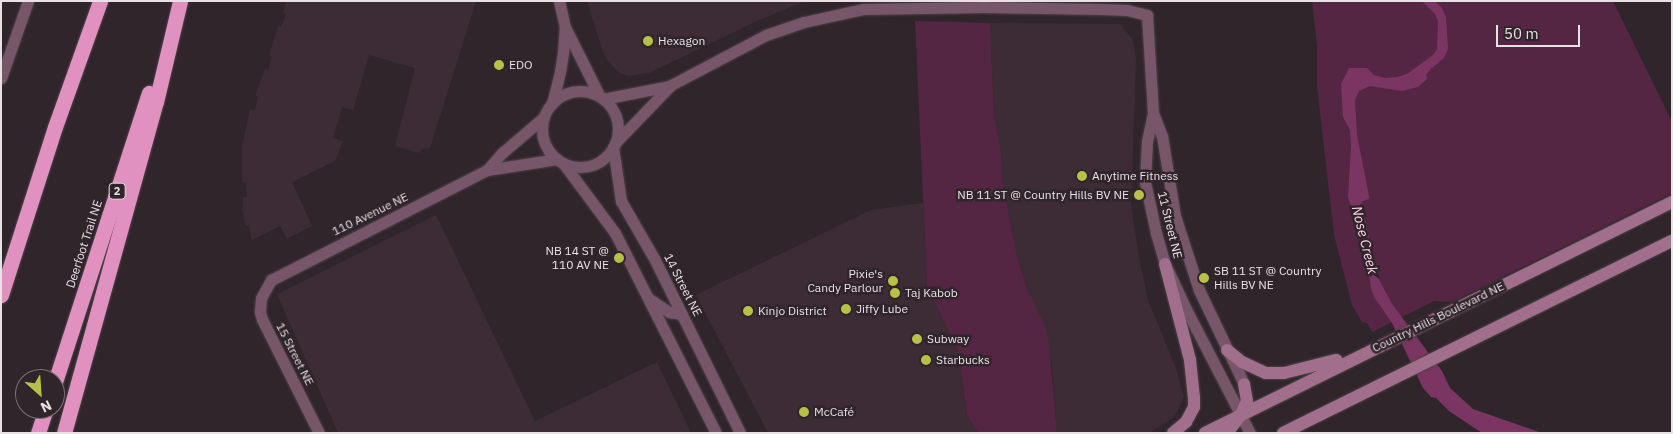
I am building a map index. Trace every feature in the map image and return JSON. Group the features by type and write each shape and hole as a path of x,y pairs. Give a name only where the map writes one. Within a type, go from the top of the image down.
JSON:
{"highway":[{"path":"1,263 55,126 100,1"},
{"path":"64,433 156,102 179,1"},
{"name":"Deerfoot Trail NE","path":"59,369 179,1"},
{"path":"1,295 55,126"},
{"path":"38,433 43,419"}],"main road":[{"name":"Country Hills Boulevard NE","path":"1205,433 1672,202"},
{"path":"1283,433 1672,240"},
{"path":"1165,264 1190,360 1194,397 1194,407 1186,422 1172,433"},
{"path":"1227,350 1242,362 1266,373 1284,373 1321,365 1372,349"},
{"path":"1227,433 1241,416 1247,401 1244,384"}],"street":[{"path":"1,78 28,1"},
{"path":"559,1 565,27 602,98 611,108 616,119 618,131 614,145"},
{"path":"716,433 614,233 560,161 550,152 542,136 544,117 558,98 574,91 584,91 602,98 639,94 671,85 773,32 804,22 863,8 1091,8 1127,10 1147,15 1153,113"},
{"path":"552,104 560,72 565,27"},
{"path":"560,161 585,166 606,156 614,145 671,85"},
{"name":"11 Street NE","path":"1153,113 1147,141 1145,182 1165,264 1250,433"},
{"name":"11 Street NE","path":"1153,113 1162,136 1175,216 1199,290 1244,384"},
{"name":"110 Avenue NE","path":"487,170 502,153 544,117"},
{"name":"14 Street NE","path":"614,145 621,201 655,260 740,433"},
{"name":"110 Avenue NE","path":"266,286 277,275 487,170 560,161"},
{"name":"15 Street NE","path":"266,286 260,305 262,319 319,433"},
{"path":"646,296 660,308 682,314"}],"shaded area":[{"path":"286,1 476,1 430,148 422,149 419,153 395,146 415,68 369,55 353,110 342,107 333,138 343,141 335,161 292,182 312,226 287,239 280,226 252,240 249,225 246,226 242,211 243,197 247,197 246,182 242,182 242,146 250,110 255,110 258,97 255,96 265,69 268,70 272,57 269,55 278,26 281,27 286,14 283,13"},
{"path":"587,1 805,1 757,21 649,73 628,76 618,72 608,61 602,49"},
{"path":"1312,1 1613,1 1672,122 1672,193 1452,302 1434,301 1372,332 1367,323 1362,322 1352,305 1334,235 1317,86 1317,46"},
{"path":"915,21 990,23 994,115 1001,152 1003,184 1017,256 1027,288 1045,326 1049,343 1057,433 978,433 967,415 958,350 927,286"},
{"path":"990,23 1120,24 1133,40 1136,60 1131,203 1138,252 1148,300 1176,368 1184,397 1174,417 1149,433 1057,433 1051,358 1017,256 1003,184 1001,152 994,115"},
{"path":"923,203 927,286 958,350 967,415 978,433 768,433 696,295 871,210"},
{"path":"436,215 535,421 657,362 691,433 338,433 277,294"}],"water":[{"name":"Nose Creek","path":"1422,1 1435,1 1442,8 1446,17 1448,49 1444,58 1431,69 1426,75 1427,79 1418,87 1402,91 1370,86 1359,91 1355,100 1357,135 1369,196 1369,199 1363,201 1359,206 1365,219 1377,276 1392,304 1442,371 1450,388 1473,409 1542,433 1482,433 1449,411 1436,398 1431,397 1423,388 1392,323 1374,297 1371,288 1366,252 1348,197 1351,146 1350,130 1343,117 1341,84 1349,68 1367,68 1374,75 1385,78 1397,77 1407,74 1433,55 1437,49 1438,21 1435,14"}],"place":[{"name":"Hexagon","path":"648,41"},
{"name":"EDO","path":"499,65"},
{"name":"Anytime Fitness","path":"1082,176"},
{"name":"NB 11 ST @ Country Hills BV NE","path":"1139,195"},
{"name":"NB 14 ST @ 110 AV NE","path":"619,258"},
{"name":"SB 11 ST @ Country Hills BV NE","path":"1204,278"},
{"name":"Pixie's Candy Parlour","path":"893,281"},
{"name":"Taj Kabob","path":"895,293"},
{"name":"Jiffy Lube","path":"846,309"},
{"name":"Kinjo District","path":"748,311"},
{"name":"Subway","path":"917,339"},
{"name":"Starbucks","path":"926,360"},
{"name":"McCafé","path":"804,412"}]}
